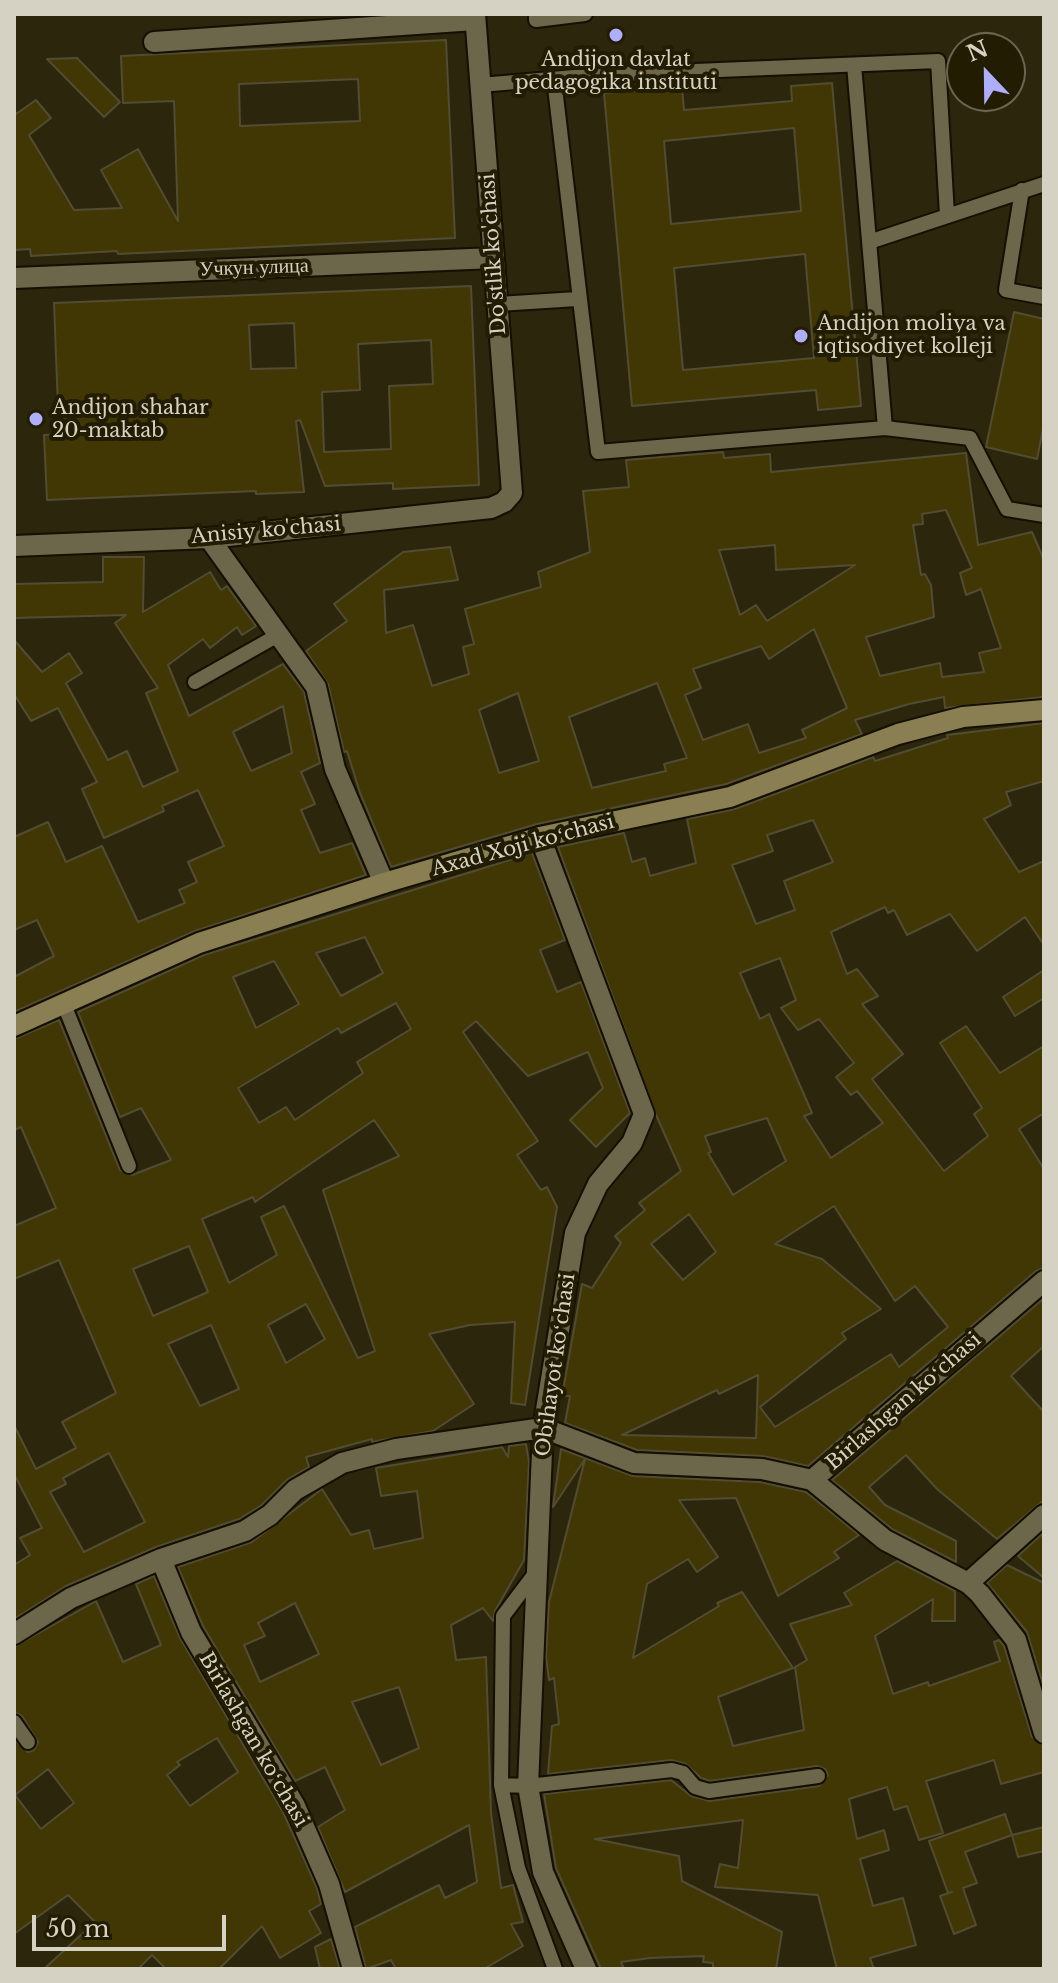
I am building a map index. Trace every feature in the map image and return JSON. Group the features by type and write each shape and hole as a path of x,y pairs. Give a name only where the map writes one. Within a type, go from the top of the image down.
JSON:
{"street":[{"path":"154,42 475,17"},
{"name":"Do'stlik ko'chasi","path":"475,17 512,493"},
{"name":"Учкун улица","path":"14,278 494,258"},
{"name":"Anisiy ko'chasi","path":"14,546 209,538 491,508 504,502 512,493"},
{"path":"209,538 316,687 335,769 384,883"},
{"name":"Axad Xoji koʻchasi","path":"14,1026 199,943 384,883 540,837 730,797 898,734 950,721 1044,710"},
{"name":"Obihayot koʻchasi","path":"540,837 644,1114 632,1143 598,1184 575,1233 543,1428 528,1786 543,1872 586,1969"},
{"name":"Birlashgan koʻchasi","path":"14,1634 71,1598 161,1559 245,1531 270,1515 295,1490 342,1463 396,1449 543,1428 634,1463 762,1469 812,1480 1044,1281"},
{"path":"812,1480 885,1540 968,1583 1016,1640 1044,1733"},
{"path":"968,1583 1044,1515"},
{"name":"Birlashgan koʻchasi","path":"161,1559 191,1632 295,1806 329,1884 353,1969"}],"lane":[{"path":"536,14 536,20 585,14"},
{"path":"480,85 938,61 947,215"},
{"path":"854,65 885,428"},
{"path":"554,79 577,299 598,452 885,428 970,438 1007,509 1044,515"},
{"path":"869,242 1044,184"},
{"path":"1022,190 1006,290 1044,297"},
{"path":"498,304 577,299"},
{"path":"195,682 280,634"},
{"path":"63,1002 129,1166"},
{"path":"537,1571 503,1616 501,1785 518,1868 555,1969"},
{"path":"14,1722 28,1742"},
{"path":"501,1785 528,1786 672,1770 683,1773 695,1787 709,1791 818,1776"}],"building":[{"path":"446,40 455,238 118,254 117,251 31,256 30,249 14,250 14,110 16,114 36,100 51,118 29,135 74,210 122,208 101,170 138,149 178,221 174,101 123,103 121,56","holes":["358,79 360,121 240,126 239,84"]},
{"path":"77,58 120,102 104,117 47,59"},
{"path":"832,83 861,406 818,410 816,390 632,406 604,93 682,87 684,110 792,101 791,86","holes":["794,128 801,211 671,224 664,141","805,254 814,358 683,370 674,268"]},
{"path":"471,286 479,485 393,489 393,483 325,486 300,420 296,421 304,492 256,494 256,491 47,500 44,435 59,434 54,303","holes":["294,323 296,368 251,369 249,325","431,340 433,384 389,386 391,449 324,452 322,392 360,390 358,344"]},
{"path":"1014,312 1044,319 1044,424 1037,459 986,447"},
{"path":"723,452 724,458 770,454 771,472 966,453 978,545 1032,532 1044,560 1044,697 945,708 944,697 909,704 855,720 862,734 726,784 537,824 391,867 360,793 347,751 344,752 328,684 306,651 347,621 334,604 403,552 450,547 458,580 384,590 386,633 413,625 432,686 469,674 463,647 474,644 465,609 541,587 538,572 590,552 583,491 629,487 626,460","holes":["946,510 972,568 960,573 966,595 981,589 1001,648 979,653 984,672 942,677 940,663 880,676 866,637 934,617 931,585 925,574 921,575 913,525 923,524 922,514","775,545 776,570 855,565 767,621 756,605 740,615 719,550","814,629 847,708 802,730 806,738 759,753 748,724 703,740 685,695 701,688 693,669 761,646 769,659","657,683 687,758 664,764 666,771 592,788 569,717","518,693 539,761 499,773 479,710"]},
{"path":"103,557 144,557 143,612 210,572 221,590 227,586 256,626 242,635 237,627 210,648 203,639 168,665 189,716 283,664 304,692 320,763 301,772 315,804 301,810 320,853 352,843 366,875 195,931 14,1012 14,977 54,956 37,920 14,930 14,837 48,822 66,862 102,846 138,922 185,903 179,890 197,882 188,862 224,846 198,790 162,806 164,811 104,838 82,789 97,782 58,708 31,721 14,694 14,640 42,672 69,653 82,673 66,683 108,760 127,751 143,787 178,771 146,693 158,688 115,623 126,615 14,618 14,584 103,582","holes":["283,706 292,753 251,771 233,732"]},
{"path":"1044,723 1044,781 1006,792 1011,805 984,819 1019,872 1044,861 1044,945 1025,917 977,951 950,914 907,935 894,910 888,913 885,907 831,932 847,974 857,969 878,996 862,1004 903,1054 872,1079 944,1171 988,1136 974,1114 982,1108 940,1043 966,1026 1000,1073 1044,1046 1044,1113 1019,1129 1044,1169 1044,1268 1036,1271 808,1466 763,1456 637,1450 565,1423 570,1396 562,1396 582,1284 592,1288 621,1243 615,1236 645,1210 639,1203 681,1171 656,1115 558,847 624,833 632,862 645,858 650,876 696,863 687,819 735,809 873,757 875,761 948,738 947,735","holes":["813,820 833,862 784,881 795,910 756,924 732,865 773,851 767,835","780,958 796,1000 781,1008 798,1030 819,1019 854,1063 836,1077 851,1095 857,1091 883,1123 831,1158 804,1116 812,1113 769,1014 760,1019 740,973","767,1118 786,1161 733,1195 708,1153 711,1152 705,1136","834,1206 895,1301 915,1286 948,1327 899,1367 891,1354 775,1427 760,1407 846,1339 842,1333 881,1309 822,1259 775,1244","689,1214 716,1252 683,1280 651,1244","758,1375 756,1438 622,1435 717,1390 719,1394"]},
{"path":"532,853 565,940 540,950 557,992 581,982 630,1113 596,1147 570,1120 603,1088 588,1052 528,1076 476,1021 463,1032 538,1141 517,1155 541,1190 547,1187 557,1207 525,1405 511,1403 515,1322 470,1325 429,1334 474,1404 433,1431 372,1442 372,1439 306,1457 309,1467 288,1479 262,1505 239,1519 156,1547 66,1586 14,1619 14,1565 30,1555 20,1538 42,1528 14,1474 14,1425 36,1469 76,1448 62,1422 116,1393 59,1260 14,1279 14,1226 56,1208 21,1127 14,1130 14,1039 59,1020 120,1170 132,1175 171,1160 141,1108 120,1117 78,1012 204,955","holes":["365,937 383,973 341,996 316,953","274,961 299,1004 256,1028 233,977","396,1003 411,1029 357,1062 363,1073 295,1120 286,1107 259,1123 238,1088 338,1028 341,1033","374,1120 399,1156 323,1190 375,1351 358,1358 284,1206 261,1217 277,1255 229,1283 202,1219 253,1197 255,1202","189,1246 208,1292 153,1316 133,1269","306,1304 325,1339 286,1363 268,1325","211,1325 239,1389 200,1406 168,1344","109,1453 145,1522 84,1552 50,1492 66,1484 63,1478"]},
{"path":"1044,970 1044,998 1015,1016 1003,997"},
{"path":"1044,1298 1044,1346 1011,1376 1044,1412 1044,1500 997,1539 937,1489 906,1455 869,1487 885,1505 956,1541 956,1562 892,1529 832,1480"},
{"path":"526,1444 529,1462 524,1560 495,1611 493,1621 483,1608 451,1625 456,1660 486,1657 491,1813 501,1888 513,1885 523,1922 511,1924 523,1946 484,1969 396,1969 391,1960 366,1969 355,1927 439,1885 445,1898 477,1882 469,1825 345,1892 318,1827 345,1810 325,1767 295,1781 203,1626 178,1567 252,1542 322,1489 351,1535 369,1530 374,1549 423,1538 417,1491 381,1496 376,1468 502,1447 508,1457 509,1446","holes":["295,1603 319,1654 260,1682 244,1645 265,1636 258,1623","399,1687 419,1748 381,1765 352,1702"]},
{"path":"561,1449 633,1476 760,1482 806,1492 859,1535 834,1552 839,1558 778,1596 736,1498 679,1500 718,1557 697,1572 688,1559 647,1584 633,1658 719,1606 717,1603 742,1592 793,1668 718,1697 733,1746 804,1730 795,1667 807,1660 790,1624 852,1605 844,1593 897,1561 955,1591 955,1621 932,1621 933,1599 875,1636 893,1694 928,1682 929,1686 1000,1661 994,1642 999,1640 1004,1646 1032,1737 1044,1746 1044,1772 1001,1784 994,1760 926,1781 943,1833 919,1840 907,1806 894,1810 887,1787 849,1799 857,1839 884,1830 889,1850 860,1859 873,1906 903,1898 916,1945 870,1958 874,1969 837,1969 818,1895 715,1887 720,1864 738,1868 743,1820 595,1839 679,1856 682,1881 782,1932 776,1969 713,1969 713,1963 703,1962 704,1956 650,1958 621,1962 624,1969 601,1969 556,1868 544,1794 671,1780 691,1796 710,1801 819,1786 828,1775 825,1769 817,1766 710,1781 701,1778 686,1764 671,1760 548,1774 552,1726 559,1724 554,1678 549,1680 546,1656 549,1602 585,1459 553,1507"},
{"path":"1044,1535 1044,1578 1018,1556"},
{"path":"1007,1565 1044,1583 1044,1688 1027,1632 987,1583"},
{"path":"154,1576 180,1638 283,1812 317,1888 321,1904 309,1911 321,1933 280,1958 262,1926 219,1969 166,1969 152,1955 138,1969 44,1969 95,1922 68,1895 14,1934 14,1739 28,1752 34,1750 38,1742 22,1716 14,1712 14,1647 96,1601 123,1662 161,1645 136,1584","holes":["217,1738 238,1772 190,1806 167,1775 180,1765 177,1762","48,1769 74,1803 41,1829 15,1795"]},
{"path":"1005,1814 1012,1835 965,1852 977,1883 963,1888 976,1925 954,1934 940,1896 952,1892 948,1893 929,1841"},
{"path":"1044,1827 1044,1851 1018,1857 1012,1835"},
{"path":"331,1939 340,1969 320,1969 315,1947"}],"place":[{"name":"Andijon davlat pedagogika instituti","path":"616,35"},
{"name":"Andijon moliya va iqtisodiyet kolleji","path":"801,336"},
{"name":"Andijon shahar 20-maktab","path":"36,419"}]}
